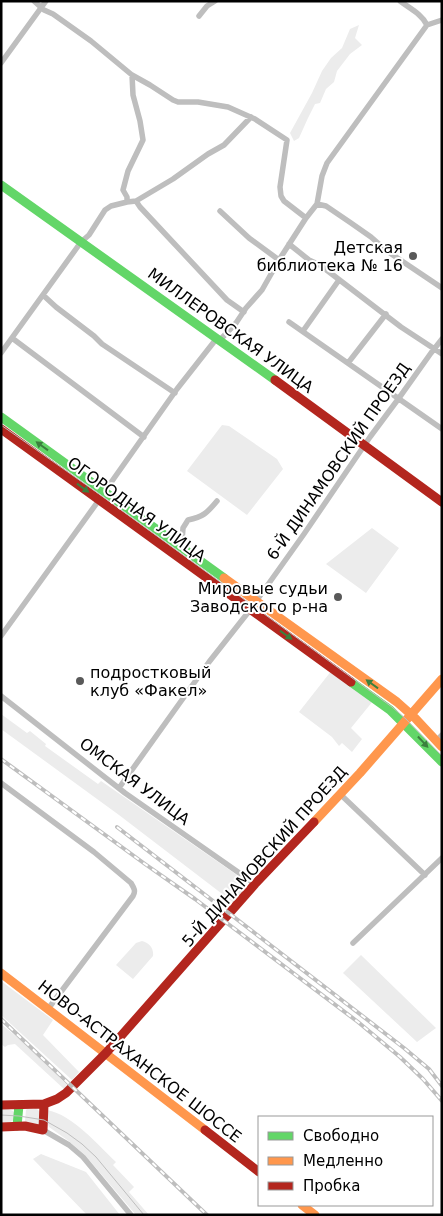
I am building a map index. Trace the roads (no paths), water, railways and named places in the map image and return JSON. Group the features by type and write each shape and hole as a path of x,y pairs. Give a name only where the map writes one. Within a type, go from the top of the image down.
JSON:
{"street":[{"path":"34,1 41,8 54,14 91,41 132,75 178,102 198,102 233,109 251,117 287,140 280,188 281,196 284,201 306,218"},
{"path":"1,63 46,1"},
{"path":"199,16 207,6 215,1"},
{"path":"400,1 420,15 427,25"},
{"path":"105,491 175,394 218,339 236,323 262,290 289,244 317,204 322,176 327,163 427,25 442,20"},
{"path":"127,202 127,197 123,190 128,171 143,140 132,75"},
{"path":"1,353 81,242 89,235 105,210 111,206 136,202 173,179 224,145 251,117"},
{"name":"МИЛЛЕРОВСКАЯ УЛИЦА","path":"1,185 218,339 442,502"},
{"path":"136,202 227,300 244,312"},
{"path":"317,204 326,206 371,237 387,251 442,288"},
{"path":"220,211 249,238 279,260"},
{"path":"289,244 309,260 320,265 401,327 442,354"},
{"path":"303,331 339,280"},
{"path":"43,295 102,344 175,394"},
{"path":"348,364 386,314"},
{"path":"289,322 442,429"},
{"path":"12,338 144,437"},
{"name":"6-Й ДИНАМОВСКИЙ ПРОЕЗД","path":"257,600 364,446 442,339"},
{"name":"ОГОРОДНАЯ УЛИЦА","path":"1,417 397,702 440,741"},
{"name":"ОГОРОДНАЯ УЛИЦА","path":"1,429 390,710 442,762"},
{"path":"1,636 99,500"},
{"path":"179,544 182,541 183,528 188,520 208,512 217,501"},
{"path":"118,788 209,662 250,610"},
{"name":"5-Й ДИНАМОВСКИЙ ПРОЕЗД","path":"44,1104 66,1093 106,1053 224,922 255,884 373,759 442,679"},
{"name":"ОМСКАЯ УЛИЦА","path":"1,696 118,788 255,884"},
{"path":"1,783 94,852 135,888 134,896 48,1009"},
{"path":"340,794 425,875"},
{"path":"353,943 442,858"},
{"name":"НОВО-АСТРАХАНСКОЕ ШОССЕ","path":"1,973 258,1171"},
{"path":"1,1105 44,1104 43,1130"},
{"path":"17,1126 19,1105"},
{"path":"1,1127 25,1126 43,1130 68,1145 83,1157 131,1215"},
{"path":"303,1206 315,1215"}],"tram line":[{"path":"1,425 392,707 442,756"},
{"path":"1,1115 44,1120 67,1133 96,1157 144,1215"}],"railway":[{"path":"1,759 195,899 358,1022 400,1057 442,1101"},
{"path":"117,827 404,1048 429,1069 442,1086"},
{"path":"1,1019 207,1215"}],"place":[{"name":"Детская библиотека № 16","path":"413,256"},
{"name":"Мировые судьи Заводского р-на","path":"338,597"},
{"name":"подростковый клуб «Факел»","path":"80,681"}]}
